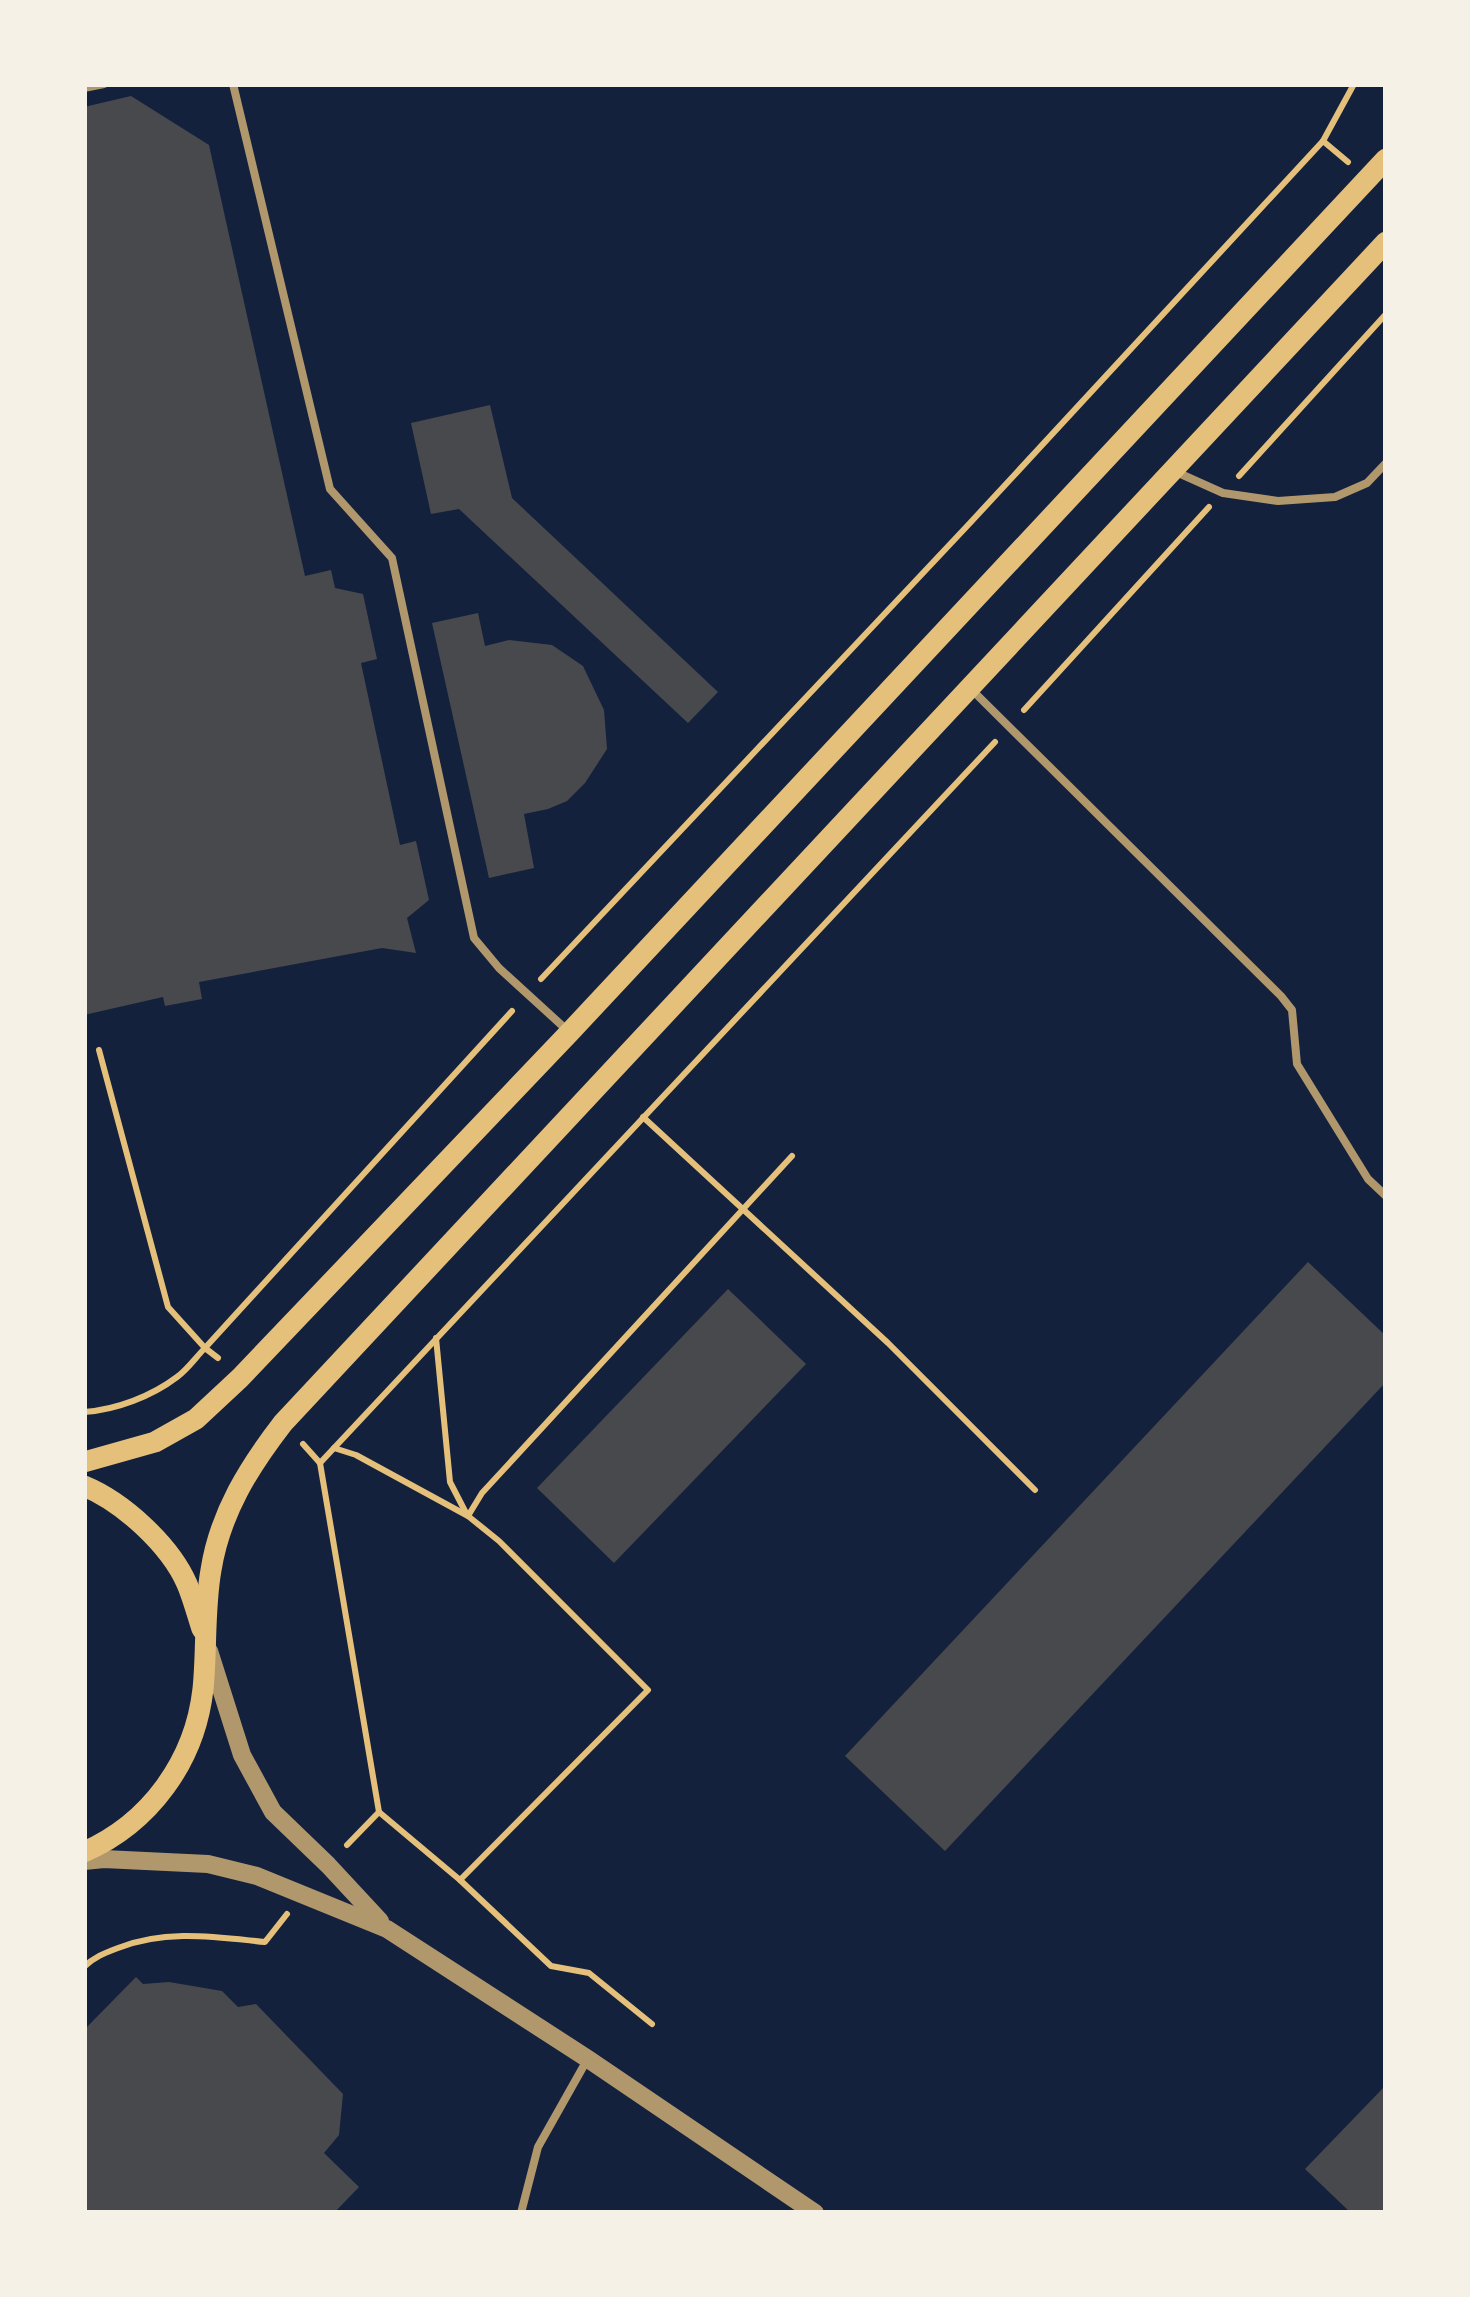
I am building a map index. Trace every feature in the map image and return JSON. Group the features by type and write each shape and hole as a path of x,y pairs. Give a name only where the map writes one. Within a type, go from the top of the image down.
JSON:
{"main road":[{"path":"84,1462 155,1442 196,1419 240,1378 1386,159"},
{"path":"84,1856 126,1829 168,1787 192,1742 203,1693 211,1570 227,1512 252,1463 284,1423 1386,242"},
{"path":"84,1486 106,1495 153,1535 186,1580 206,1641"}],"street":[{"path":"206,1641 242,1756 273,1812 387,1929"},
{"path":"84,1856 208,1864 257,1876 387,1929 588,2059 807,2211"}],"lane":[{"path":"84,88 104,84"},
{"path":"232,84 330,489 392,558 474,938 570,1032"},
{"path":"1172,470 1222,493 1277,501 1335,496 1367,483 1385,467"},
{"path":"969,687 1281,996 1292,1010 1297,1064 1368,1178 1386,1196"},
{"path":"520,2213 538,2147 588,2059"}],"path":[{"path":"84,1412 138,1399 178,1376 205,1348 527,993 1323,141 1354,84"},
{"path":"320,1463 1008,728 1386,314"},
{"path":"99,1050 167,1307 240,1378"},
{"path":"643,1117 888,1342 1035,1490"},
{"path":"468,1516 482,1493 793,1156"},
{"path":"436,1338 450,1481 468,1516"},
{"path":"284,1423 320,1463 379,1812 551,1966 589,1973 652,2024"},
{"path":"334,1448 356,1455 468,1516 499,1540 648,1690 460,1880"},
{"path":"328,1865 379,1812"},
{"path":"84,1967 92,1959 142,1939 194,1935 265,1942 301,1895"}],"building":[{"path":"131,96 209,145 305,576 331,570 335,588 363,594 377,659 361,663 400,845 416,841 429,900 407,918 416,953 382,948 199,982 202,999 165,1006 163,997 84,1015 84,107"},
{"path":"490,405 512,498 718,692 688,723 459,509 431,514 411,423"},
{"path":"478,613 485,646 509,640 552,645 583,666 604,710 607,749 567,801 524,814 534,868 489,878 432,623"},
{"path":"1308,1262 1386,1336 1386,1382 945,1851 845,1756"},
{"path":"728,1289 806,1364 614,1563 537,1488"},
{"path":"136,1977 143,1984 169,1982 222,1991 238,2007 256,2004 343,2094 339,2135 324,2153 359,2187 334,2213 84,2213 84,2030"},
{"path":"1386,2085 1386,2213 1351,2213 1305,2169"}]}
